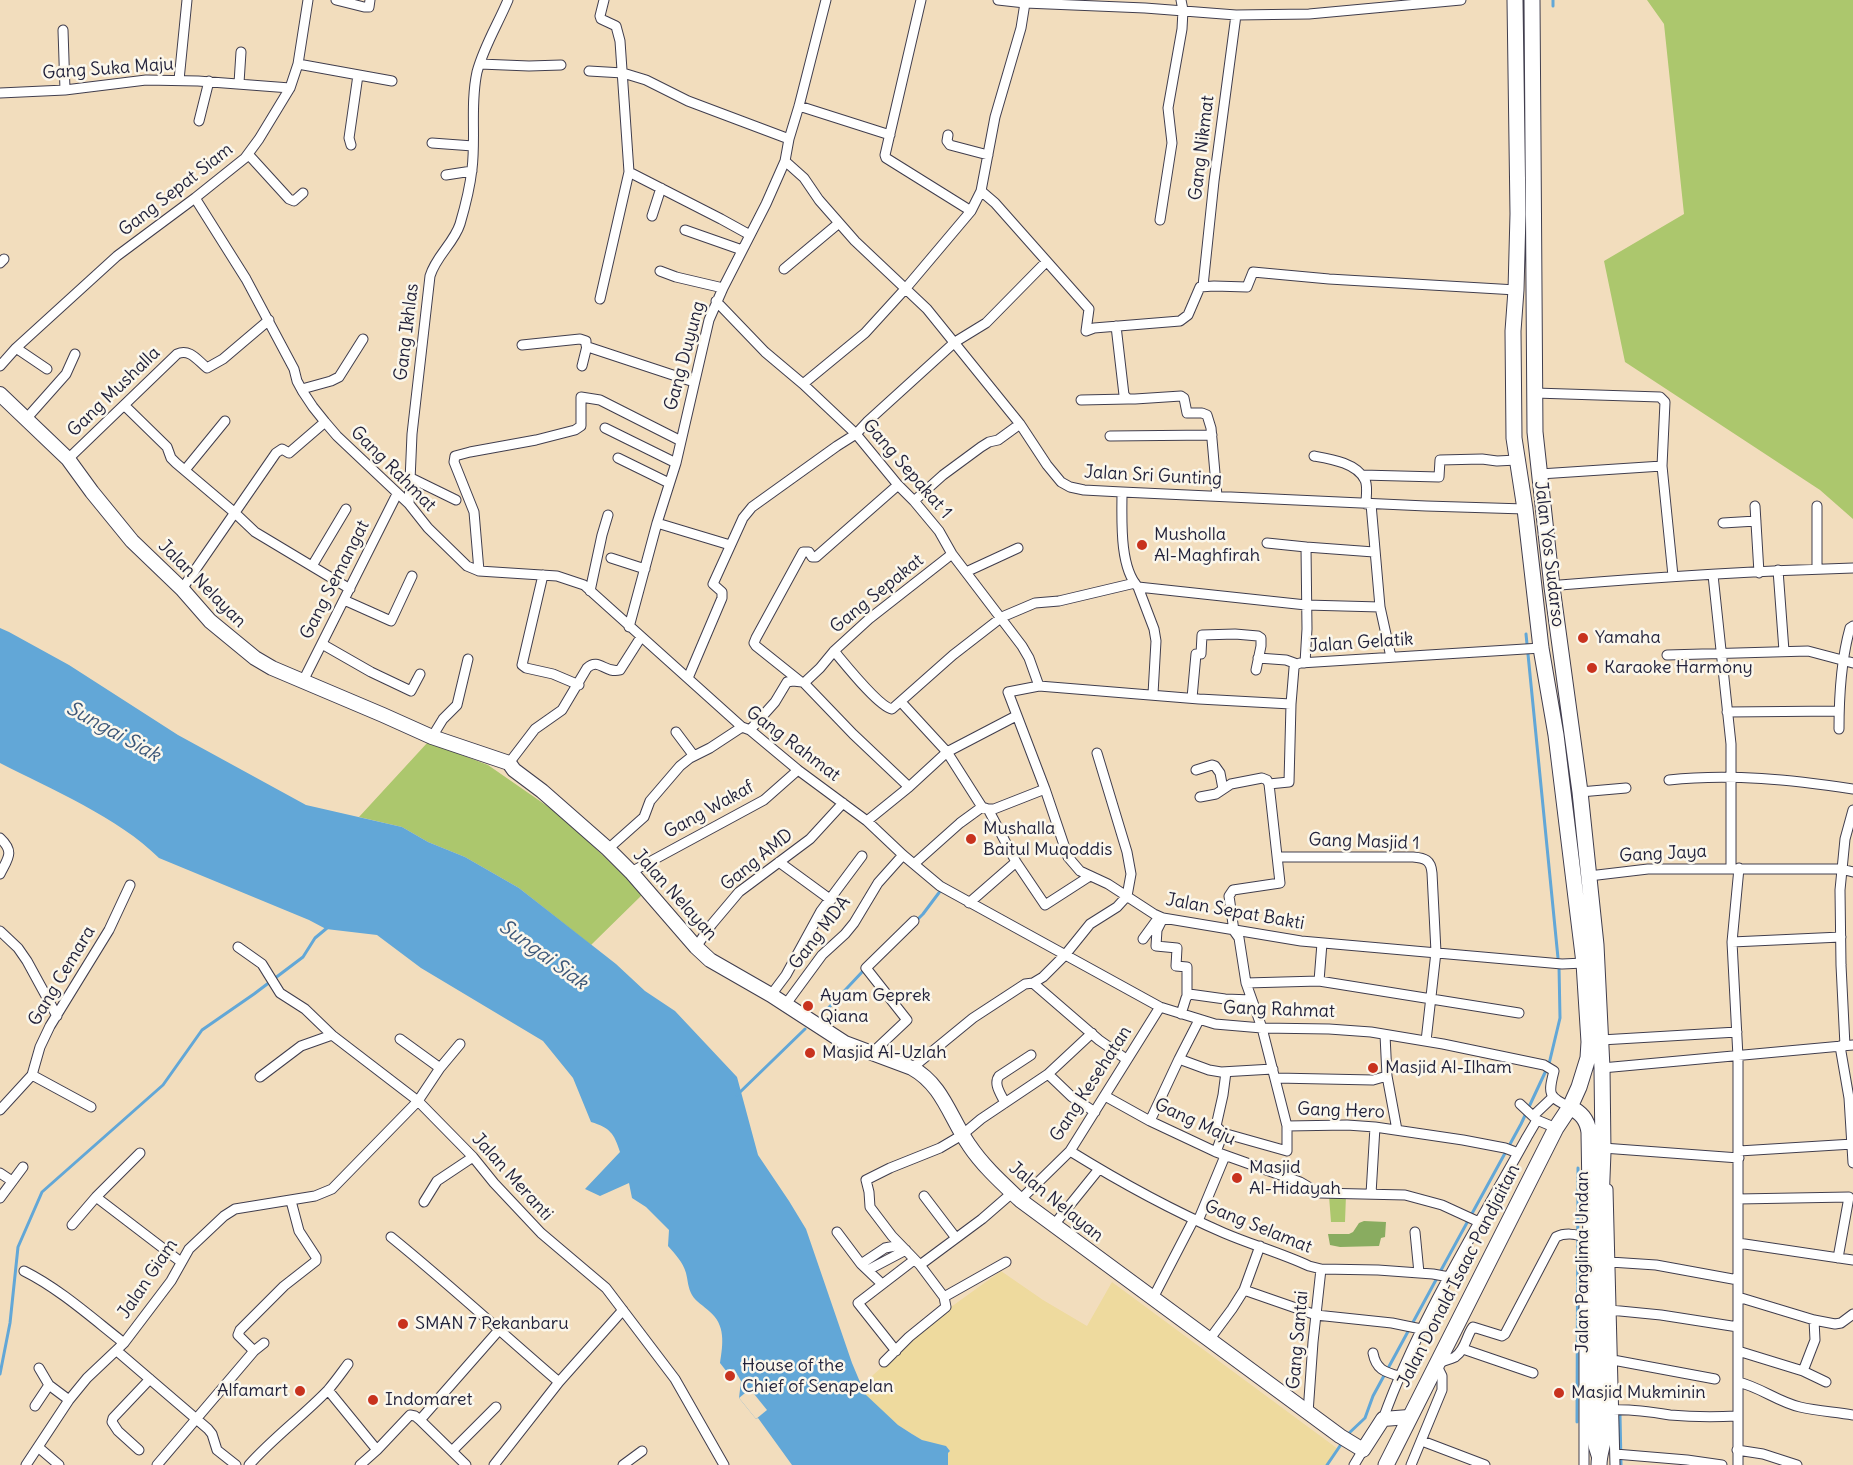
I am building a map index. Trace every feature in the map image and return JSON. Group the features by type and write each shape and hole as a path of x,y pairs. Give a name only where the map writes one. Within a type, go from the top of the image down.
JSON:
{"main road":[{"name":"Jalan Yos Sudarso","path":"1515,0 1518,214 1513,342 1514,438 1525,508 1532,648 1556,735 1584,963 1588,1058 1570,1107"},
{"name":"Jalan Yos Sudarso","path":"1532,0 1535,432 1552,587 1590,876 1602,1068"},
{"name":"Jalan Nelayan","path":"0,394 68,459 132,541 182,589 210,621 255,658 272,668 432,737 509,763 514,770 542,790 608,849 710,960 786,1004 845,1043 921,1073 937,1089 962,1135 981,1162 1016,1196 1053,1226 1308,1413 1358,1447"},
{"path":"1556,735 1572,733"},
{"name":"Jalan Panglima Undan","path":"1599,1460 1592,1434 1587,1321 1596,1203 1604,1154 1602,1068"},
{"path":"1570,1107 1584,1116 1589,1132"},
{"name":"Jalan Donald Isaac Pandjaitan","path":"1386,1465 1556,1128 1570,1107"},
{"name":"Jalan Panglima Undan","path":"1589,1132 1606,1284 1604,1435 1599,1460"},
{"path":"1358,1447 1383,1419 1409,1417"}],"street":[{"path":"179,80 187,0"},
{"name":"Gang Sepat Siam","path":"0,366 16,348 117,256 195,198 248,154 290,88 298,64 308,0"},
{"path":"336,0 364,7 369,7 370,0"},
{"name":"Gang Ikhlas","path":"409,504 413,423 430,276 433,266 456,232 472,171 474,94 480,64 508,0"},
{"path":"600,299 629,172 618,30 616,26 601,19 604,0"},
{"name":"Gang Duyung","path":"629,627 676,463 709,320 716,301 766,204 785,160 826,0"},
{"path":"921,0 885,152 886,158 971,211"},
{"path":"998,0 1236,15 1309,14 1461,0"},
{"path":"1160,220 1172,143 1168,108 1182,29 1181,0"},
{"path":"803,384 864,333 906,288 971,211 981,191 995,117 1021,28 1021,2"},
{"name":"Gang Nikmat","path":"1203,286 1236,15"},
{"path":"63,30 65,90"},
{"path":"239,83 241,52"},
{"path":"298,64 392,81"},
{"path":"480,64 561,65"},
{"path":"590,71 623,73 646,80 698,105 789,139"},
{"path":"351,145 349,138 358,75"},
{"name":"Gang Suka Maju","path":"0,93 65,90 133,81 179,80 290,88"},
{"path":"199,121 209,81"},
{"path":"799,106 890,135"},
{"path":"948,135 947,141 950,145 988,155"},
{"path":"432,143 473,146"},
{"path":"248,154 289,200 294,201 303,193"},
{"name":"Jalan Sri Gunting","path":"785,160 804,178 819,200 855,241 927,309 1020,424 1047,465 1062,482 1070,487 1084,490 1368,504 1525,508"},
{"path":"446,175 472,171"},
{"path":"629,172 750,235"},
{"path":"652,216 661,188"},
{"path":"981,191 995,203 1089,309 1086,331 1094,328 1180,321 1188,315 1200,288 1203,286 1247,287 1253,272 1516,290"},
{"name":"Gang Rahmat","path":"195,198 226,245 269,320 313,407 325,422 409,504 428,528 467,567 480,571 543,574 569,579 584,585 746,729 867,821 940,886 1160,1007 1215,1024 1262,1028 1357,1030 1426,1041 1548,1067 1553,1098"},
{"path":"783,268 838,223"},
{"path":"685,230 742,249"},
{"path":"687,678 722,598 722,592 713,584 743,518 752,507 856,434 955,342 986,323 1046,262"},
{"path":"660,271 723,288"},
{"name":"Gang Sepakat 1","path":"716,301 757,344 856,434 914,501 1002,617 1029,658 1039,686"},
{"name":"Gang Mushalla","path":"68,459 177,354 182,351 190,353 207,368 223,359 269,320"},
{"path":"1116,326 1124,395 1128,399"},
{"path":"302,389 339,377 363,339"},
{"path":"522,345 580,339 586,341 582,366"},
{"path":"587,346 694,382"},
{"path":"16,348 47,369"},
{"path":"26,419 66,374 75,354"},
{"path":"1535,393 1660,397 1665,402 1662,466 1673,576"},
{"path":"1081,400 1182,396 1187,413 1207,415 1212,435 1217,496"},
{"path":"480,571 474,512 454,462 455,456 575,430 581,426 581,397 600,400 681,441"},
{"path":"124,405 167,447 171,458 255,532 350,589"},
{"path":"185,470 225,421"},
{"path":"182,589 278,451 282,449 289,453 325,422"},
{"path":"914,501 943,475 981,447 988,442 998,440 1020,424"},
{"path":"605,428 676,463"},
{"path":"1110,436 1212,435"},
{"path":"1314,456 1346,464 1362,475 1367,485 1380,607 1391,657"},
{"path":"618,459 669,483"},
{"path":"1362,475 1439,477 1440,460 1517,460"},
{"path":"1540,474 1662,466"},
{"path":"410,477 456,500"},
{"path":"898,485 816,557 812,557 809,552 803,552 754,643 803,682 909,787"},
{"path":"1122,492 1122,542 1154,629 1156,641 1153,694"},
{"name":"Gang Semangat","path":"303,681 397,494"},
{"path":"1817,506 1817,569"},
{"path":"1755,507 1759,573"},
{"path":"312,566 346,509"},
{"path":"590,591 599,544 608,516"},
{"path":"1723,523 1756,521"},
{"path":"657,523 730,545"},
{"path":"1267,543 1374,552"},
{"path":"1258,658 1286,660 1301,664 1306,605 1306,547"},
{"path":"966,572 1018,548"},
{"name":"Gang Sepakat","path":"608,849 644,817 650,801 680,766 694,756 746,729 775,702 787,682 803,682 868,619 952,554"},
{"path":"610,558 645,569"},
{"path":"1552,587 1673,576 1853,568"},
{"path":"1778,570 1784,651"},
{"path":"543,574 522,664 526,668 553,674 579,685"},
{"path":"1713,575 1731,744 1735,868 1732,942 1738,1057 1738,1465"},
{"path":"344,600 392,621 412,576"},
{"path":"834,651 877,700 888,709 892,709 953,655 1002,617 1035,603 1059,601 1137,585 1306,605 1380,607"},
{"path":"1839,729 1839,711 1848,661 1849,631 1853,626"},
{"path":"1192,698 1196,654 1201,654 1202,635 1258,636 1261,646 1256,670"},
{"path":"509,763 535,729 562,710 579,685 587,668 596,663 610,671 620,670 641,637"},
{"path":"322,644 371,672 411,691 420,674"},
{"name":"Jalan Gelatik","path":"1269,783 1288,782 1294,668 1301,664 1532,648"},
{"path":"1667,655 1808,651 1848,661"},
{"path":"432,737 443,719 457,705 468,658"},
{"path":"1039,686 1291,704"},
{"name":"Jalan Sepat Bakti","path":"1039,686 1008,692 1046,789 1068,857 1080,871 1108,884 1161,918 1322,943 1562,964 1584,963"},
{"path":"901,702 947,752 985,808 1044,905 1089,876"},
{"path":"1727,712 1839,711"},
{"path":"867,821 947,752 1016,716"},
{"path":"676,732 694,756"},
{"path":"912,1068 973,1018 1025,984 1033,983 1043,977 1065,955 1090,924 1117,907 1127,896 1131,874 1127,852 1097,753"},
{"path":"1196,770 1215,766 1220,773 1223,789"},
{"name":"Gang Wakaf","path":"631,872 764,800 798,770"},
{"path":"1669,780 1701,777 1731,778 1807,782 1853,789"},
{"path":"1200,797 1216,794 1231,784 1262,778 1269,783 1280,883 1233,890 1229,893 1234,931 1239,938 1246,983 1262,1028 1287,1126"},
{"path":"1580,792 1626,788"},
{"path":"914,864 968,817 985,808 1001,806 1046,789"},
{"name":"Gang AMD","path":"696,947 739,892 810,839 843,803"},
{"path":"1853,810 1845,839 1841,869 1841,937 1853,1163"},
{"path":"0,837 8,846 9,855 0,874"},
{"name":"Gang MDA","path":"786,1004 822,955 854,923 878,884 903,855"},
{"path":"771,995 786,975 822,911 862,856"},
{"name":"Gang Masjid 1","path":"1278,857 1413,857 1426,859 1432,867 1436,952"},
{"path":"779,862 831,900"},
{"path":"969,903 1016,862"},
{"name":"Gang Jaya","path":"1590,876 1648,869 1841,869 1853,872"},
{"name":"Gang Cemara","path":"0,1110 32,1075 45,1036 109,930 130,885"},
{"path":"1143,939 1161,918"},
{"path":"1161,918 1157,930 1156,946 1177,948 1176,966 1187,967 1187,996 1181,1014"},
{"path":"872,1053 907,1020 866,968 914,921"},
{"path":"0,931 27,960 57,1016"},
{"path":"1732,942 1841,937"},
{"path":"1319,981 1322,943"},
{"name":"Jalan Meranti","path":"238,947 262,964 280,993 305,1009 333,1035 418,1101 473,1157 525,1217 558,1249 606,1288 675,1378 723,1465"},
{"path":"1426,1041 1436,952"},
{"path":"1246,983 1319,981 1519,1014"},
{"path":"1033,983 1126,1059"},
{"path":"1187,996 1193,994 1252,1000"},
{"name":"Gang Kesehatan","path":"896,1351 858,1303 882,1284 956,1238 1016,1196 1070,1151 1160,1007"},
{"path":"1150,1121 1199,1020"},
{"path":"1601,1040 1737,1032"},
{"path":"884,1362 909,1337 946,1307 944,1297 870,1207 866,1180 940,1148 962,1135 1048,1074 1092,1033"},
{"path":"260,1077 301,1046 333,1035"},
{"path":"1385,1035 1387,1076 1397,1130"},
{"path":"400,1039 440,1068"},
{"name":"Jalan Giam","path":"26,1465 69,1400 87,1378 120,1347 171,1281 194,1242 230,1212 240,1208 322,1195 332,1189 418,1101 440,1068 460,1044"},
{"path":"1602,1068 1738,1057 1846,1045"},
{"path":"1005,1103 996,1085 997,1079 1031,1055"},
{"path":"1179,1059 1209,1070 1226,1072 1373,1080 1387,1076"},
{"path":"1153,1298 1196,1220 1220,1154 1223,1133 1216,1126 1226,1072"},
{"path":"1048,1074 1072,1097 1095,1112"},
{"path":"32,1075 91,1107"},
{"name":"Gang Maju","path":"1105,1096 1150,1121 1220,1154 1300,1182 1319,1193 1371,1194 1423,1199 1472,1219"},
{"path":"1383,1419 1390,1373 1447,1276 1472,1219 1511,1150 1529,1112 1553,1098 1570,1107"},
{"path":"1529,1112 1556,1128"},
{"name":"Gang Hero","path":"1223,1133 1287,1151 1287,1126 1347,1125 1397,1130 1511,1150"},
{"path":"1371,1194 1375,1127"},
{"path":"1587,1321 1578,1236 1584,1144 1589,1132"},
{"path":"1615,1465 1621,1454 1620,1409 1614,1310 1606,1284 1613,1262 1604,1154 1739,1155 1852,1144"},
{"name":"Gang Selamat","path":"1070,1151 1131,1189 1196,1220 1224,1233 1321,1269 1447,1276"},
{"path":"72,1225 127,1164 140,1153"},
{"path":"424,1202 437,1181 473,1157"},
{"path":"0,1198 23,1167"},
{"path":"1053,1226 1099,1169"},
{"path":"0,1173 12,1181"},
{"path":"1738,1199 1851,1193 1838,1258"},
{"path":"924,1196 956,1238"},
{"path":"96,1197 181,1262"},
{"path":"254,1351 238,1335 240,1330 284,1286 316,1261 316,1257 299,1231 291,1201"},
{"path":"837,1232 882,1284"},
{"path":"1415,1232 1419,1273"},
{"path":"1412,1465 1442,1390 1442,1376 1436,1364 1453,1358 1463,1349 1473,1327 1502,1336 1505,1334 1556,1237 1578,1236"},
{"path":"392,1237 559,1382"},
{"path":"1842,1238 1853,1238"},
{"path":"1738,1243 1853,1260"},
{"path":"1209,1340 1244,1290 1260,1246"},
{"path":"865,1267 885,1248 903,1248"},
{"path":"944,1297 1006,1262"},
{"path":"1613,1262 1656,1264 1738,1280"},
{"name":"Gang Santai","path":"1308,1413 1321,1269"},
{"path":"24,1271 57,1292 120,1347 150,1379 211,1431 217,1450 236,1465"},
{"path":"1244,1290 1316,1315 1418,1328"},
{"path":"1738,1297 1814,1320 1838,1324 1853,1314"},
{"path":"494,1465 559,1382 623,1310"},
{"path":"1614,1310 1738,1327"},
{"path":"1460,1318 1459,1338 1463,1349"},
{"path":"1803,1371 1815,1340 1814,1320"},
{"path":"420,1420 499,1330"},
{"path":"157,1465 254,1351 264,1343"},
{"path":"1584,1465 1588,1343"},
{"path":"1463,1349 1533,1372"},
{"path":"1738,1351 1803,1371 1826,1382"},
{"path":"1373,1353 1375,1363 1390,1373"},
{"path":"1617,1361 1715,1379"},
{"path":"249,1465 266,1446 328,1390 348,1364"},
{"path":"39,1368 50,1385 69,1400"},
{"path":"139,1450 111,1422 150,1379"},
{"path":"1738,1382 1758,1388 1800,1407 1853,1415"},
{"path":"35,1406 50,1385"},
{"path":"328,1390 377,1450"},
{"path":"452,1451 496,1407"},
{"path":"1620,1409 1673,1415 1737,1416"},
{"path":"360,1465 410,1415 420,1420 466,1465"},
{"path":"1422,1441 1485,1465"},
{"path":"38,1447 59,1465"},
{"path":"1354,1465 1358,1447"},
{"path":"1737,1450 1763,1454 1797,1465"},
{"path":"623,1465 642,1451"},
{"path":"1621,1454 1722,1465"}],"green space":[{"path":"1647,0 1853,0 1853,519 1820,490 1625,362 1604,261 1684,214 1664,24"},
{"path":"428,742 488,765 563,817 643,894 591,945 519,888 465,857 428,842 402,827 359,817"},
{"path":"1346,1195 1345,1222 1331,1222 1329,1196"},
{"path":"1364,1221 1386,1222 1385,1237 1381,1238 1379,1246 1330,1245 1328,1234 1349,1234"}],"sand":[{"path":"1001,1271 1043,1300 1087,1326 1112,1282 1338,1449 1327,1465 948,1465 950,1451 948,1448 922,1440 898,1425 865,1395 866,1384 873,1375 944,1312"}],"water":[{"name":"Sungai Siak","path":"0,628 69,665 178,735 306,805 402,827 428,842 465,857 519,888 616,964 645,991 675,1011 737,1077 758,1155 806,1229 852,1363 865,1394 898,1425 912,1434 922,1440 946,1446 950,1451 948,1465 792,1465 758,1418 756,1419 739,1398 741,1381 734,1369 727,1372 720,1363 721,1329 714,1316 692,1295 683,1265 668,1246 669,1230 646,1207 632,1198 629,1183 600,1196 585,1189 620,1152 610,1132 591,1122 573,1078 543,1041 421,968 377,935 326,929 159,858 105,817 0,763"}],"pier":[{"path":"750,1389 767,1410 756,1419 739,1398"}],"waterway":[{"path":"1553,0 1553,6"},
{"path":"1526,634 1558,958"},
{"path":"915,922 941,890"},
{"path":"0,1374 10,1323 18,1247 42,1192 163,1085 202,1030 303,957 315,938 327,928"},
{"path":"1440,1272 1521,1124 1549,1064 1560,1018 1559,966"},
{"path":"819,1018 863,971"},
{"path":"737,1095 805,1029"},
{"path":"1577,1422 1578,1168"},
{"path":"1347,1435 1365,1418 1373,1396 1437,1278"},
{"path":"1620,1414 1621,1465"},
{"path":"1327,1465 1342,1443"}],"place":[{"name":"Musholla Al-Maghfirah","path":"1142,545"},
{"name":"Yamaha","path":"1583,638"},
{"name":"Karaoke Harmony","path":"1592,668"},
{"name":"Mushalla Baitul Muqoddis","path":"971,839"},
{"name":"Ayam Geprek Qiana","path":"808,1006"},
{"name":"Masjid Al-Uzlah","path":"810,1053"},
{"name":"Masjid Al-Ilham","path":"1373,1068"},
{"name":"Masjid Al-Hidayah","path":"1237,1178"},
{"name":"SMAN 7 Pekanbaru","path":"403,1324"},
{"name":"House of the Chief of Senapelan","path":"730,1376"},
{"name":"Alfamart","path":"300,1391"},
{"name":"Masjid Mukminin","path":"1559,1393"},
{"name":"Indomaret","path":"373,1400"}]}
